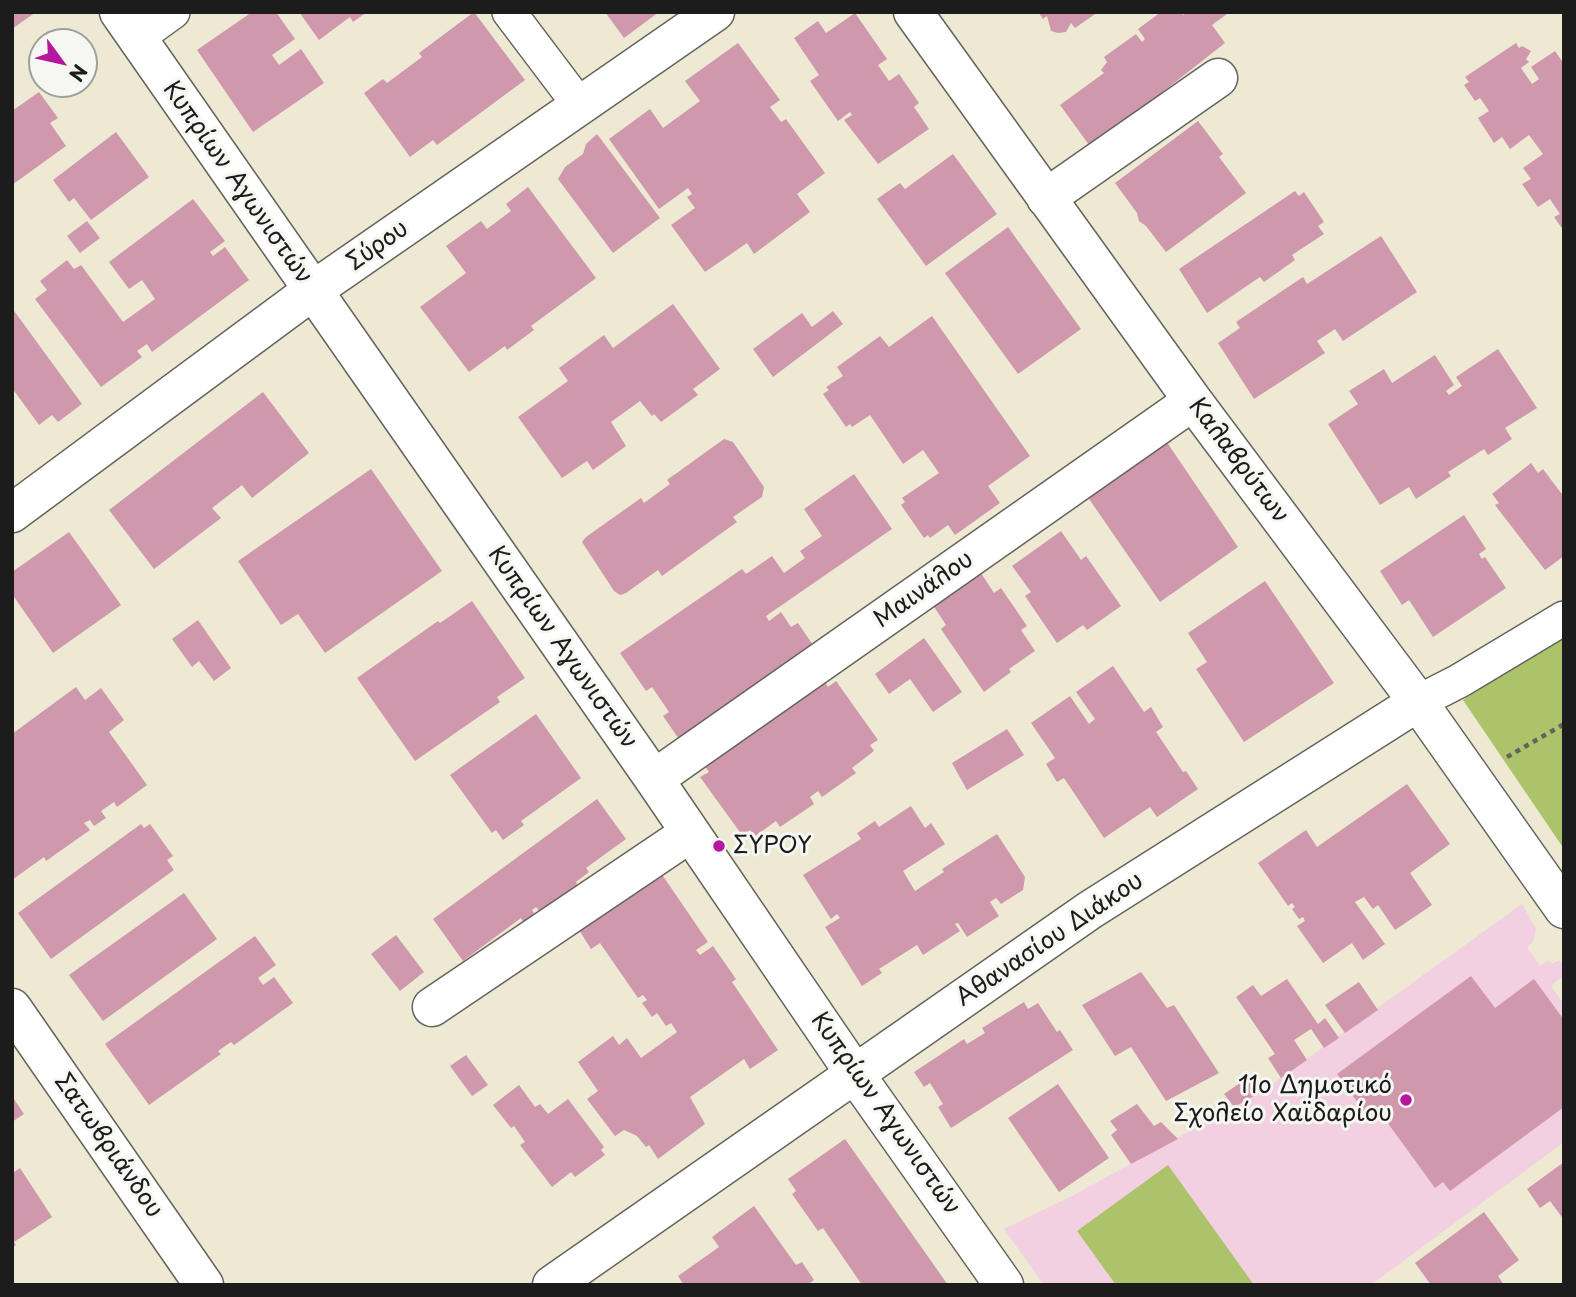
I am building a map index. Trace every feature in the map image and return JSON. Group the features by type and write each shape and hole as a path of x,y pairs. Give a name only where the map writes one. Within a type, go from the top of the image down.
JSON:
{"street":[{"path":"128,25 173,12"},
{"path":"509,12 580,106"},
{"name":"Σύρου","path":"12,513 312,292 715,12"},
{"name":"Καλαβρύτων","path":"913,12 1193,401 1418,702 1564,909"},
{"name":"Κυπρίων Αγωνιστών","path":"128,25 1004,1285"},
{"path":"1046,198 1218,78"},
{"name":"Μαινάλου","path":"654,779 1193,401"},
{"name":"Αθανασίου Διάκου","path":"552,1285 1090,910 1418,702 1459,681 1564,618"},
{"path":"432,1007 690,832"},
{"name":"Σατωβριάνδου","path":"12,1008 204,1285"}],"path":[{"path":"1471,777 1564,724"}],"shaded area":[{"name":"11ο Δημοτικό Σχολείο Χαϊδαρίου","path":"1522,904 1536,929 1533,942 1527,947 1540,966 1549,960 1552,964 1559,960 1564,967 1564,975 1551,986 1564,1004 1564,1142 1371,1285 1044,1285 1004,1229 1072,1196 1261,1092"}],"green space":[{"path":"1564,634 1564,849 1463,700"},
{"path":"1168,1165 1254,1285 1116,1285 1077,1231"}],"building":[{"path":"12,12 36,12 12,29"},
{"path":"252,12 276,12 295,39 272,55 279,65 301,49 324,83 253,132 197,50"},
{"path":"299,12 367,12 353,22 350,17 319,40"},
{"path":"474,12 525,80 437,145 433,140 410,157 364,93 383,79 387,83 422,57 419,53"},
{"path":"605,12 659,12 624,38"},
{"path":"1038,12 1098,12 1075,28 1071,23 1066,32 1058,33 1051,31 1047,16 1043,19"},
{"path":"1161,12 1181,12 1183,15 1187,12 1225,12 1227,14 1212,25 1225,43 1160,94 1169,106 1092,149 1060,105 1104,73 1101,70 1107,62 1104,57 1136,34 1142,42 1145,39 1138,29"},
{"path":"855,13 887,59 878,65 889,81 899,74 919,103 914,107 929,129 878,164 844,120 852,115 850,112 838,121 810,81 819,75 794,38 818,21 826,33"},
{"path":"738,43 780,100 770,107 781,122 786,119 825,173 797,194 810,212 754,254 747,243 705,272 671,225 695,208 687,197 692,194 688,188 659,209 609,139 650,109 663,128 700,101 685,81"},
{"path":"1516,43 1519,48 1522,46 1531,51 1526,59 1529,62 1521,68 1532,84 1539,79 1531,67 1555,51 1564,64 1564,231 1554,217 1560,214 1550,199 1538,207 1522,184 1531,179 1523,168 1543,154 1529,135 1510,149 1502,137 1494,143 1478,118 1489,111 1480,98 1475,101 1464,85 1469,82 1465,77"},
{"path":"30,98 43,98 58,118 50,123 66,146 12,185 12,111"},
{"path":"1198,121 1223,154 1219,157 1246,193 1166,252 1139,221 1137,213 1115,183"},
{"path":"116,132 149,177 91,220 74,198 69,202 53,180"},
{"path":"597,134 660,218 613,253 558,179 565,167 583,154 586,144"},
{"path":"953,154 997,214 926,266 877,199 900,183 905,189"},
{"path":"528,187 596,278 531,326 534,330 507,350 505,346 469,372 420,307 466,273 446,246 481,221 487,229 511,211 506,204"},
{"path":"1295,191 1299,196 1304,192 1324,222 1318,226 1324,234 1292,255 1295,260 1264,282 1260,277 1207,313 1179,269"},
{"path":"193,199 225,241 210,252 213,256 225,247 249,280 152,352 147,344 137,351 142,357 101,387 35,299 47,290 40,281 67,260 74,269 81,265 123,322 155,299 142,280 129,289 109,262"},
{"path":"87,221 100,238 80,253 67,236"},
{"path":"1008,227 1081,329 1018,374 945,273"},
{"path":"1381,236 1417,292 1343,341 1335,329 1317,341 1325,353 1254,399 1218,343 1240,328 1236,322 1303,277 1307,284"},
{"path":"673,304 720,369 693,389 698,395 661,422 654,414 652,416 640,401 611,422 626,446 593,470 587,461 562,478 518,417 568,381 559,368 604,335 613,348"},
{"path":"12,308 82,404 58,422 52,415 39,425 12,388"},
{"path":"833,311 843,324 773,377 753,349 802,313 812,327"},
{"path":"932,316 1030,456 988,486 1000,503 955,535 948,525 930,538 928,535 924,538 901,505 905,502 902,498 939,473 923,450 903,464 870,415 852,427 850,424 846,427 823,394 829,390 826,387 843,376 837,367 880,336 889,347"},
{"path":"1498,349 1537,408 1505,428 1512,439 1488,455 1484,449 1448,472 1451,476 1416,499 1409,487 1380,505 1328,424 1358,404 1349,391 1384,369 1392,383 1435,355 1454,385 1446,391 1449,395 1462,386 1456,377"},
{"path":"263,392 309,453 252,498 242,485 212,508 221,518 154,569 109,510"},
{"path":"1164,438 1238,547 1160,602 1085,493"},
{"path":"724,439 733,442 764,487 762,497 733,517 737,522 662,576 658,570 626,593 620,595 614,591 582,542 641,498 644,503 670,484 667,480"},
{"path":"1531,463 1538,473 1543,469 1564,497 1564,556 1545,570 1495,505 1499,503 1492,494"},
{"path":"371,469 442,571 325,653 298,614 281,625 238,561"},
{"path":"854,474 892,529 766,616 769,621 781,612 791,627 798,623 815,648 681,742 663,716 669,712 652,687 646,691 620,653 742,569 746,574 772,556 784,573 805,558 800,551 822,536 804,509"},
{"path":"1464,515 1486,549 1479,554 1482,559 1485,557 1506,588 1433,637 1409,600 1402,605 1380,571"},
{"path":"1061,531 1081,560 1086,556 1121,606 1087,630 1083,625 1057,643 1025,596 1031,592 1012,566"},
{"path":"69,532 121,605 53,653 12,594 12,572"},
{"path":"977,567 994,593 1001,588 1027,626 1021,630 1035,651 1009,669 1011,672 984,692 941,629 946,625 929,599"},
{"path":"1265,581 1334,683 1244,742 1196,669 1207,662 1188,633"},
{"path":"472,601 525,678 497,697 500,702 415,761 357,678 438,621 440,623"},
{"path":"198,620 231,668 214,681 199,661 192,667 172,639"},
{"path":"924,638 962,692 933,712 910,679 889,694 875,674"},
{"path":"1113,666 1144,712 1151,707 1163,727 1156,732 1198,789 1157,817 1150,807 1104,838 1064,778 1057,782 1046,764 1055,758 1031,723 1070,696 1089,724 1095,719 1076,692"},
{"path":"824,680 828,687 836,681 878,740 870,745 874,751 852,768 856,773 822,797 818,791 810,797 814,804 780,827 776,821 754,837 750,830 742,835 700,777 709,772 704,765"},
{"path":"76,687 85,700 101,688 124,720 109,732 147,785 117,807 114,802 101,811 106,818 94,826 90,820 84,823 90,830 46,861 44,857 12,880 12,734"},
{"path":"536,714 581,778 521,821 524,825 503,840 496,830 492,833 450,775"},
{"path":"1007,729 1024,755 967,790 952,763"},
{"path":"1407,784 1450,844 1410,873 1432,905 1395,930 1378,905 1373,909 1364,897 1355,902 1385,944 1363,960 1352,943 1323,963 1297,926 1305,921 1303,917 1299,919 1292,909 1295,907 1292,903 1288,906 1258,863 1306,830 1317,847"},
{"path":"597,799 626,839 586,868 589,872 576,882 577,885 540,912 536,907 532,910 535,915 524,923 521,918 463,961 433,919"},
{"path":"911,806 925,828 931,823 945,844 903,871 915,891 944,872 942,869 997,834 1025,877 1023,890 1001,904 996,898 990,902 999,916 967,937 958,923 955,924 960,931 923,955 917,945 879,969 882,973 862,986 825,927 840,918 837,914 831,919 803,875 861,839 857,833 875,821 879,827"},
{"path":"141,824 144,828 150,824 173,856 167,860 174,870 51,959 18,913"},
{"path":"661,873 708,942 696,950 700,955 713,946 736,979 732,982 778,1050 750,1069 744,1059 690,1097 705,1124 658,1159 649,1145 646,1147 637,1136 624,1130 615,1136 587,1099 598,1091 578,1062 613,1036 619,1045 627,1038 641,1058 677,1032 671,1023 666,1026 657,1013 652,1017 642,1003 647,1000 643,995 638,998 600,943 591,949 579,930"},
{"path":"184,893 217,939 103,1021 69,975"},
{"path":"396,935 424,972 400,991 371,954"},
{"path":"255,936 276,965 258,978 263,985 274,977 293,1003 234,1045 231,1042 218,1051 221,1054 149,1105 105,1044"},
{"path":"1141,972 1167,1008 1174,1005 1219,1073 1166,1101 1131,1047 1115,1056 1082,1005"},
{"path":"1471,976 1495,1008 1534,979 1564,1020 1564,1107 1450,1191 1443,1182 1435,1188 1379,1111 1369,1118 1337,1074"},
{"path":"1287,979 1318,1024 1325,1018 1339,1038 1324,1048 1311,1029 1294,1040 1307,1060 1281,1078 1268,1058 1275,1054 1236,997 1253,985 1261,996"},
{"path":"1359,982 1378,1010 1345,1033 1325,1005"},
{"path":"1024,1002 1028,1009 1038,1003 1073,1050 951,1128 938,1107 943,1104 930,1083 924,1087 914,1072 964,1039 967,1044 985,1033 982,1028"},
{"path":"466,1055 488,1085 472,1096 450,1066"},
{"path":"1250,1076 1261,1092 1234,1107 1224,1094"},
{"path":"1058,1084 1109,1158 1059,1192 1008,1118"},
{"path":"519,1085 535,1107 540,1104 548,1114 568,1099 604,1147 601,1150 605,1155 575,1177 571,1172 552,1187 520,1145 525,1142 514,1126 511,1128 493,1105"},
{"path":"12,1096 24,1114 12,1122"},
{"path":"1137,1104 1154,1126 1161,1122 1178,1139 1131,1164 1111,1135 1117,1130 1110,1121"},
{"path":"845,1139 948,1285 862,1285 823,1228 818,1231 792,1194 796,1191 788,1179"},
{"path":"1564,1162 1564,1220 1550,1201 1540,1208 1527,1189"},
{"path":"20,1168 52,1217 14,1242 16,1245 12,1248 12,1169 14,1172"},
{"path":"754,1206 796,1265 802,1262 814,1280 807,1285 684,1285 678,1276 719,1247 712,1237"},
{"path":"1484,1212 1519,1260 1498,1276 1504,1285 1431,1285 1415,1263"}],"place":[{"name":"ΣΥΡΟΥ","path":"719,846"},
{"name":"11ο Δημοτικό Σχολείο Χαϊδαρίου","path":"1406,1100"}]}
